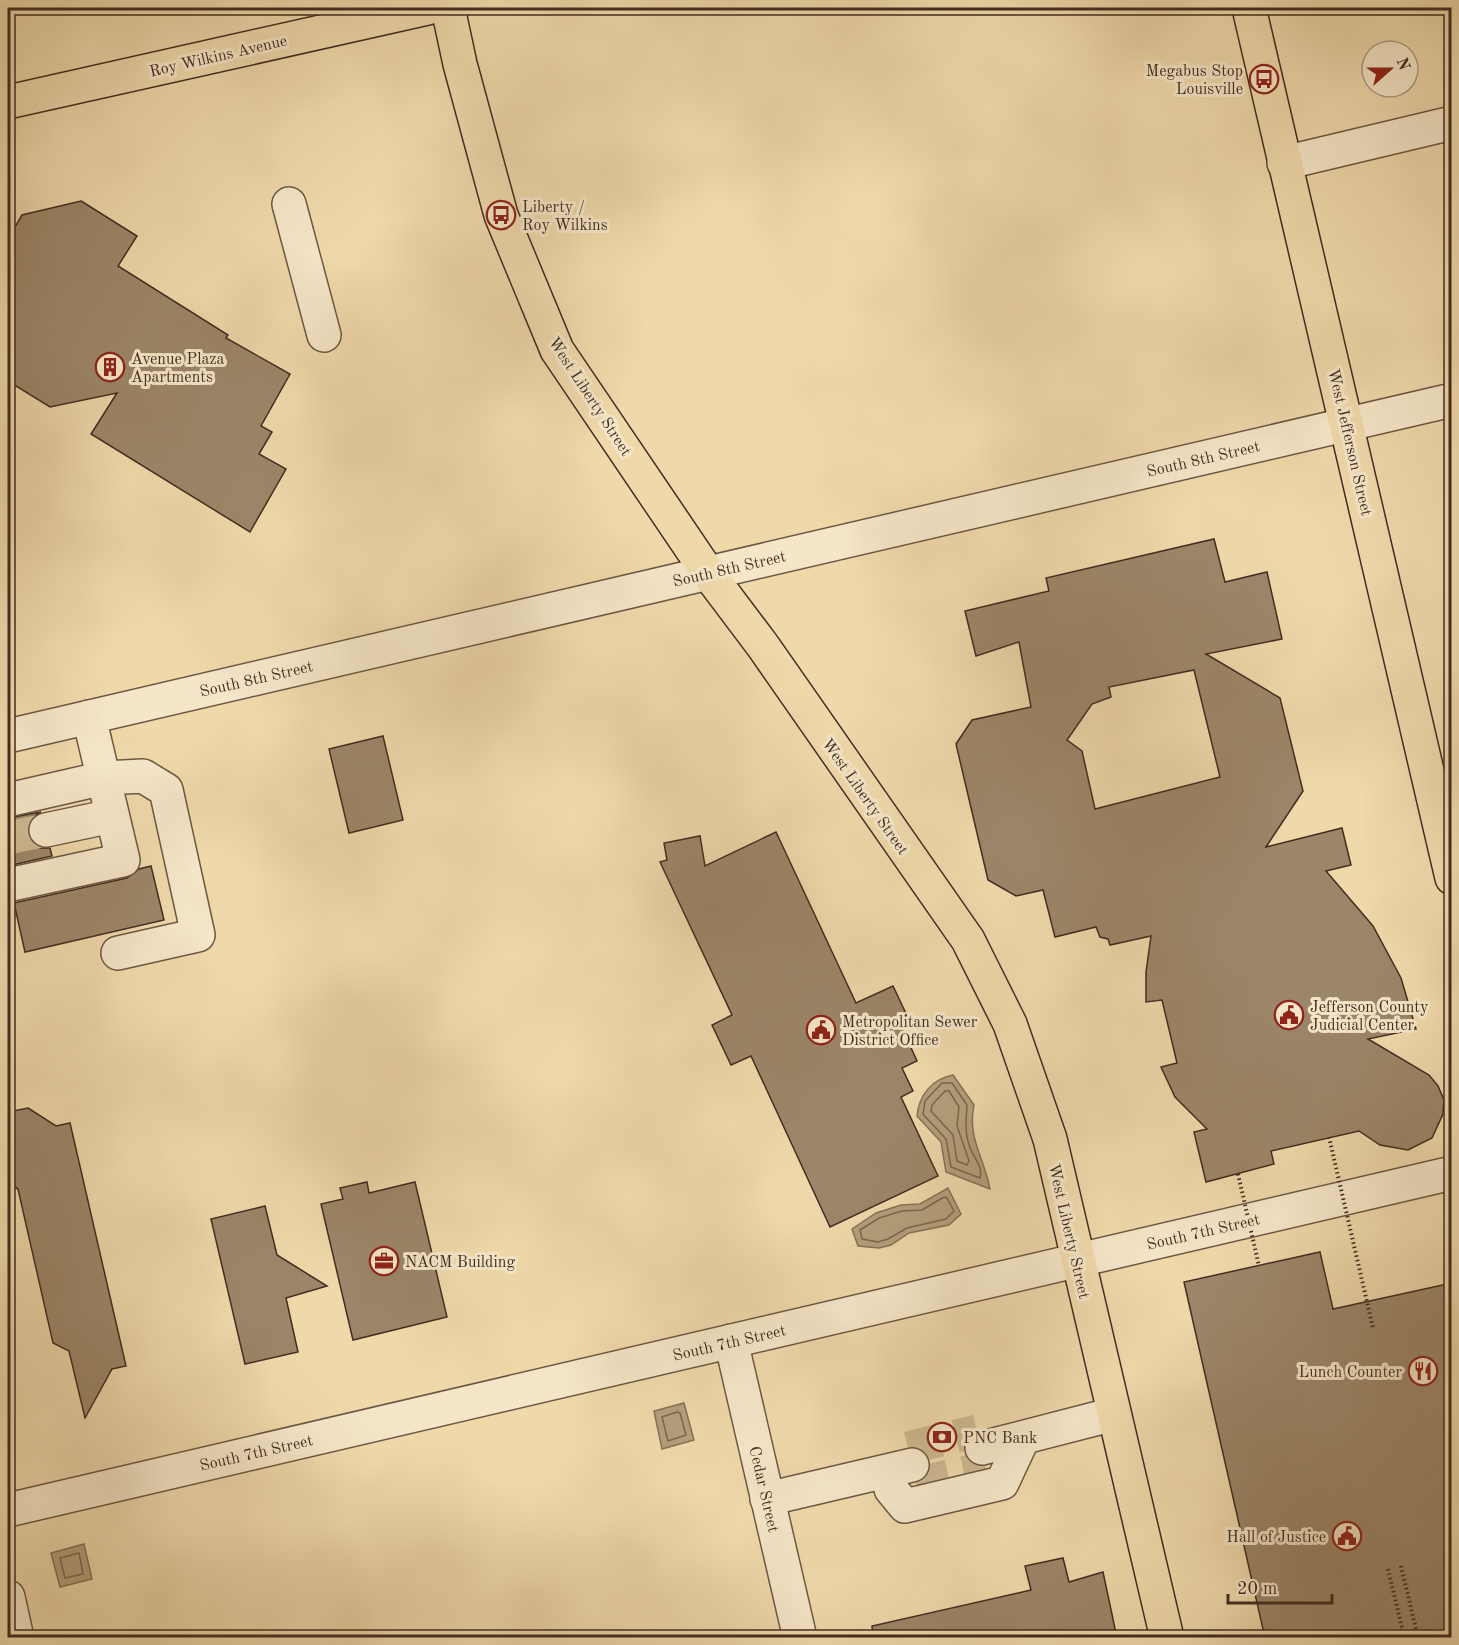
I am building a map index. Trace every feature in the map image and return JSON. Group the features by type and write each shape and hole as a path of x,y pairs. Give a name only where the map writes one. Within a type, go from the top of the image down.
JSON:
{"main road":[{"name":"Roy Wilkins Avenue","path":"8,102 428,8"},
{"name":"West Liberty Street","path":"448,8 460,64 501,215 557,350 708,573 763,646 968,940 1010,1024 1050,1139 1167,1638"},
{"name":"West Jefferson Street","path":"1248,8 1347,424 1445,818 1452,878"}],"street":[{"path":"1284,163 1452,123"},
{"path":"289,204 324,335"},
{"name":"South 8th Street","path":"8,736 1452,400"},
{"path":"8,885 123,860 89,717"},
{"path":"8,800 104,778 143,776 165,790 198,934 118,953"},
{"path":"46,830 112,816"},
{"name":"South 7th Street","path":"8,1510 1452,1173"},
{"name":"Cedar Street","path":"731,1341 800,1638"},
{"path":"982,1449 1114,1414"},
{"path":"767,1499 900,1472 906,1506 1002,1483 1023,1438"},
{"path":"8,1597 17,1638"}],"path":[{"path":"1329,1137 1373,1328"},
{"path":"1238,1174 1259,1266"},
{"path":"1415,1617 1402,1565 1416,1629"},
{"path":"1388,1569 1402,1632 1388,1577"}],"water":[{"path":"953,1075 974,1105 972,1117 974,1138 990,1189 946,1172 941,1142 917,1116 918,1108 928,1089 939,1080"},
{"path":"948,1188 961,1214 949,1225 909,1233 891,1245 879,1248 858,1246 852,1229 876,1213 901,1205 920,1204"},
{"path":"684,1403 694,1440 662,1449 654,1411"},
{"path":"84,1544 92,1579 60,1587 51,1553"}],"building":[{"name":"Avenue Plaza Apartments","path":"81,201 137,236 118,266 228,335 226,338 290,374 261,426 272,432 259,454 286,469 250,532 91,434 117,393 50,407 8,381 8,239 22,215"},
{"path":"1214,539 1225,582 1267,572 1282,639 1206,654 1280,698 1303,791 1266,847 1342,828 1351,865 1326,871 1373,926 1401,978 1416,1029 1368,1039 1429,1075 1438,1086 1444,1100 1443,1114 1432,1138 1408,1150 1380,1145 1359,1131 1271,1151 1274,1164 1206,1182 1194,1132 1207,1129 1175,1097 1161,1067 1177,1063 1162,1000 1146,1002 1146,972 1151,936 1110,945 1108,939 1100,937 1096,927 1055,937 1043,890 1016,896 988,880 956,744 972,720 1031,707 1019,642 976,656 965,611 1049,591 1046,578","holes":["1194,670 1220,777 1095,809 1082,751 1067,740 1092,704 1111,697 1109,687"]},
{"path":"383,736 403,820 349,833 329,749"},
{"path":"41,812 28,824 28,834 33,843 40,848 50,848 52,856 8,866 8,818"},
{"name":"Metropolitan Sewer District Office","path":"776,832 856,1003 893,986 910,1022 901,1026 917,1061 902,1068 913,1091 901,1097 938,1176 830,1227 751,1056 731,1065 712,1025 732,1015 660,862 667,860 664,843 700,836 705,866"},
{"path":"151,866 164,920 25,952 14,903 127,878 139,869"},
{"path":"28,1108 56,1126 70,1123 126,1366 112,1369 85,1418 69,1351 53,1343 18,1189 8,1183 8,1112"},
{"name":"NACM Building","path":"367,1182 369,1193 415,1182 447,1317 353,1340 321,1204 343,1199 340,1188"},
{"path":"265,1206 277,1255 327,1286 286,1298 298,1352 245,1364 211,1219"},
{"name":"Hall of Justice","path":"1320,1252 1333,1309 1452,1283 1452,1638 1265,1638 1184,1282"},
{"path":"1063,1558 1069,1582 1103,1572 1117,1638 873,1638 872,1626 1031,1590 1025,1566"}],"tunnel":[{"path":"8,838 46,830"},
{"path":"908,1448 977,1431"},
{"path":"916,1483 986,1468"}],"place":[{"name":"Megabus Stop Louisville","path":"1264,79"},
{"name":"Liberty / Roy Wilkins","path":"501,215"},
{"name":"Avenue Plaza Apartments","path":"110,367"},
{"name":"Jefferson County Judicial Center","path":"1289,1015"},
{"name":"Metropolitan Sewer District Office","path":"821,1030"},
{"name":"NACM Building","path":"384,1261"},
{"name":"Lunch Counter","path":"1423,1371"},
{"name":"PNC Bank","path":"942,1437"},
{"name":"Hall of Justice","path":"1347,1536"}]}
